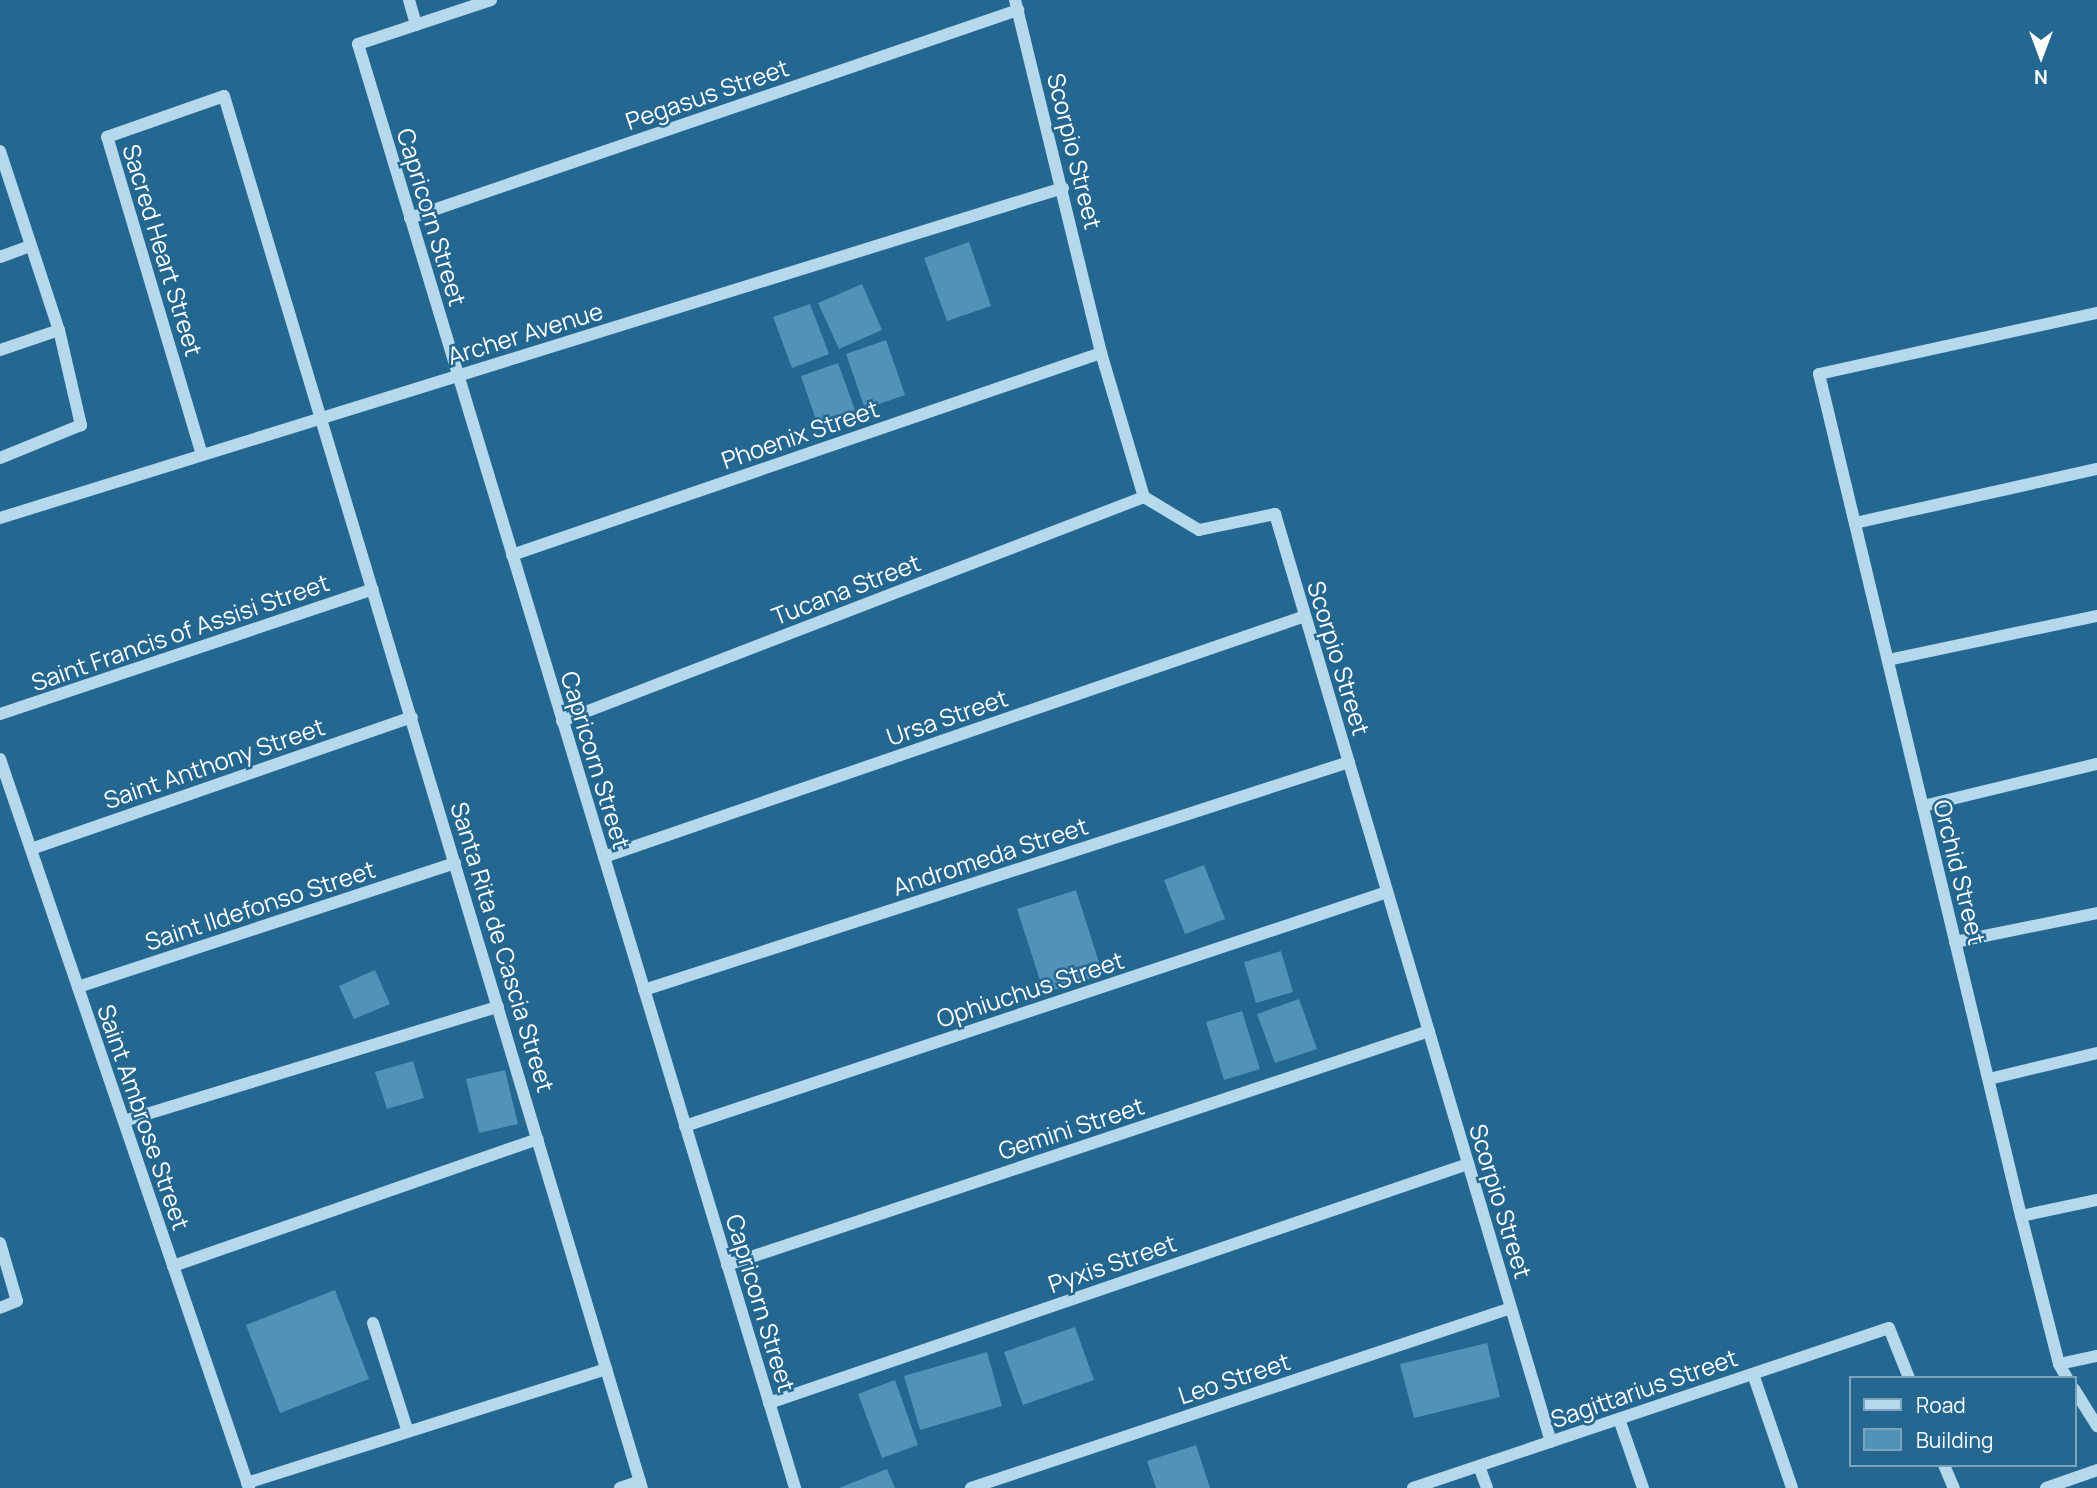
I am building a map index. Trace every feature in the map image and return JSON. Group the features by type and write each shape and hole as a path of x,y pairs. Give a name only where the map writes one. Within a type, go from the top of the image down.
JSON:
{"street":[{"path":"409,0 415,25 491,0"},
{"name":"Scorpio Street","path":"1016,5 1063,188 1101,353 1144,497 1199,530 1275,514 1551,1442"},
{"name":"Pegasus Street","path":"410,218 1016,5"},
{"name":"Capricorn Street","path":"415,25 358,44 795,1488"},
{"name":"Sacred Heart Street","path":"202,455 107,136 224,96 323,418"},
{"path":"0,151 59,330 82,425 0,458"},
{"name":"Archer Avenue","path":"0,518 1063,188"},
{"path":"0,257 31,246"},
{"name":"Orchid Street","path":"2066,1376 2059,1364 2021,1216 1819,374 2097,313"},
{"path":"0,349 59,330"},
{"name":"Phoenix Street","path":"512,555 1101,353"},
{"name":"Santa Rita de Cascia Street","path":"323,418 641,1485"},
{"path":"1855,523 2097,469"},
{"name":"Tucana Street","path":"562,721 1144,497"},
{"name":"Saint Francis of Assisi Street","path":"0,714 373,589"},
{"name":"Ursa Street","path":"604,857 1305,616"},
{"path":"1888,660 2097,616"},
{"name":"Saint Anthony Street","path":"31,849 412,716"},
{"name":"Saint Ambrose Street","path":"0,759 248,1486"},
{"name":"Andromeda Street","path":"644,990 1349,762"},
{"path":"1923,806 2097,764"},
{"name":"Saint Ildefonso Street","path":"78,987 455,863"},
{"name":"Ophiuchus Street","path":"685,1126 1387,892"},
{"path":"1955,942 2097,913"},
{"path":"124,1121 498,1007"},
{"name":"Gemini Street","path":"727,1265 1429,1031"},
{"path":"1989,1079 2097,1053"},
{"path":"173,1266 538,1139"},
{"name":"Pyxis Street","path":"769,1403 1468,1164"},
{"path":"2021,1216 2097,1200"},
{"path":"0,1243 17,1301 0,1308"},
{"name":"Leo Street","path":"971,1488 1511,1308"},
{"path":"373,1323 408,1432"},
{"name":"Sagittarius Street","path":"1413,1488 1889,1328 1908,1376"},
{"path":"2059,1364 2097,1356"},
{"path":"248,1486 607,1369"},
{"path":"1753,1374 1792,1488"},
{"path":"2076,1392 2097,1426"},
{"path":"1619,1419 1643,1488"},
{"path":"1479,1466 1487,1488"},
{"path":"1945,1467 1954,1488"},
{"path":"2046,1488 2097,1470"},
{"path":"620,1488 641,1485"}],"building":[{"path":"969,242 991,306 947,321 924,258"},
{"path":"862,284 882,330 839,349 818,303"},
{"path":"810,304 829,354 792,368 773,317"},
{"path":"886,340 905,395 865,409 846,354"},
{"path":"838,363 855,410 817,423 801,376"},
{"path":"1204,865 1225,919 1185,934 1164,880"},
{"path":"1076,890 1103,975 1044,993 1017,909"},
{"path":"1281,951 1293,992 1256,1003 1244,962"},
{"path":"375,970 390,1004 354,1019 339,986"},
{"path":"1299,999 1317,1049 1275,1063 1257,1014"},
{"path":"1242,1011 1260,1069 1224,1080 1206,1022"},
{"path":"413,1061 424,1098 387,1109 375,1072"},
{"path":"505,1070 518,1124 479,1133 466,1079"},
{"path":"335,1290 369,1379 280,1413 246,1325"},
{"path":"1075,1327 1094,1380 1023,1405 1004,1352"},
{"path":"1487,1343 1500,1397 1414,1418 1400,1364"},
{"path":"987,1352 1002,1406 920,1430 904,1376"},
{"path":"895,1380 918,1445 882,1458 858,1394"},
{"path":"1196,1445 1210,1488 1156,1488 1147,1461"},
{"path":"887,1469 895,1488 839,1488"}]}
